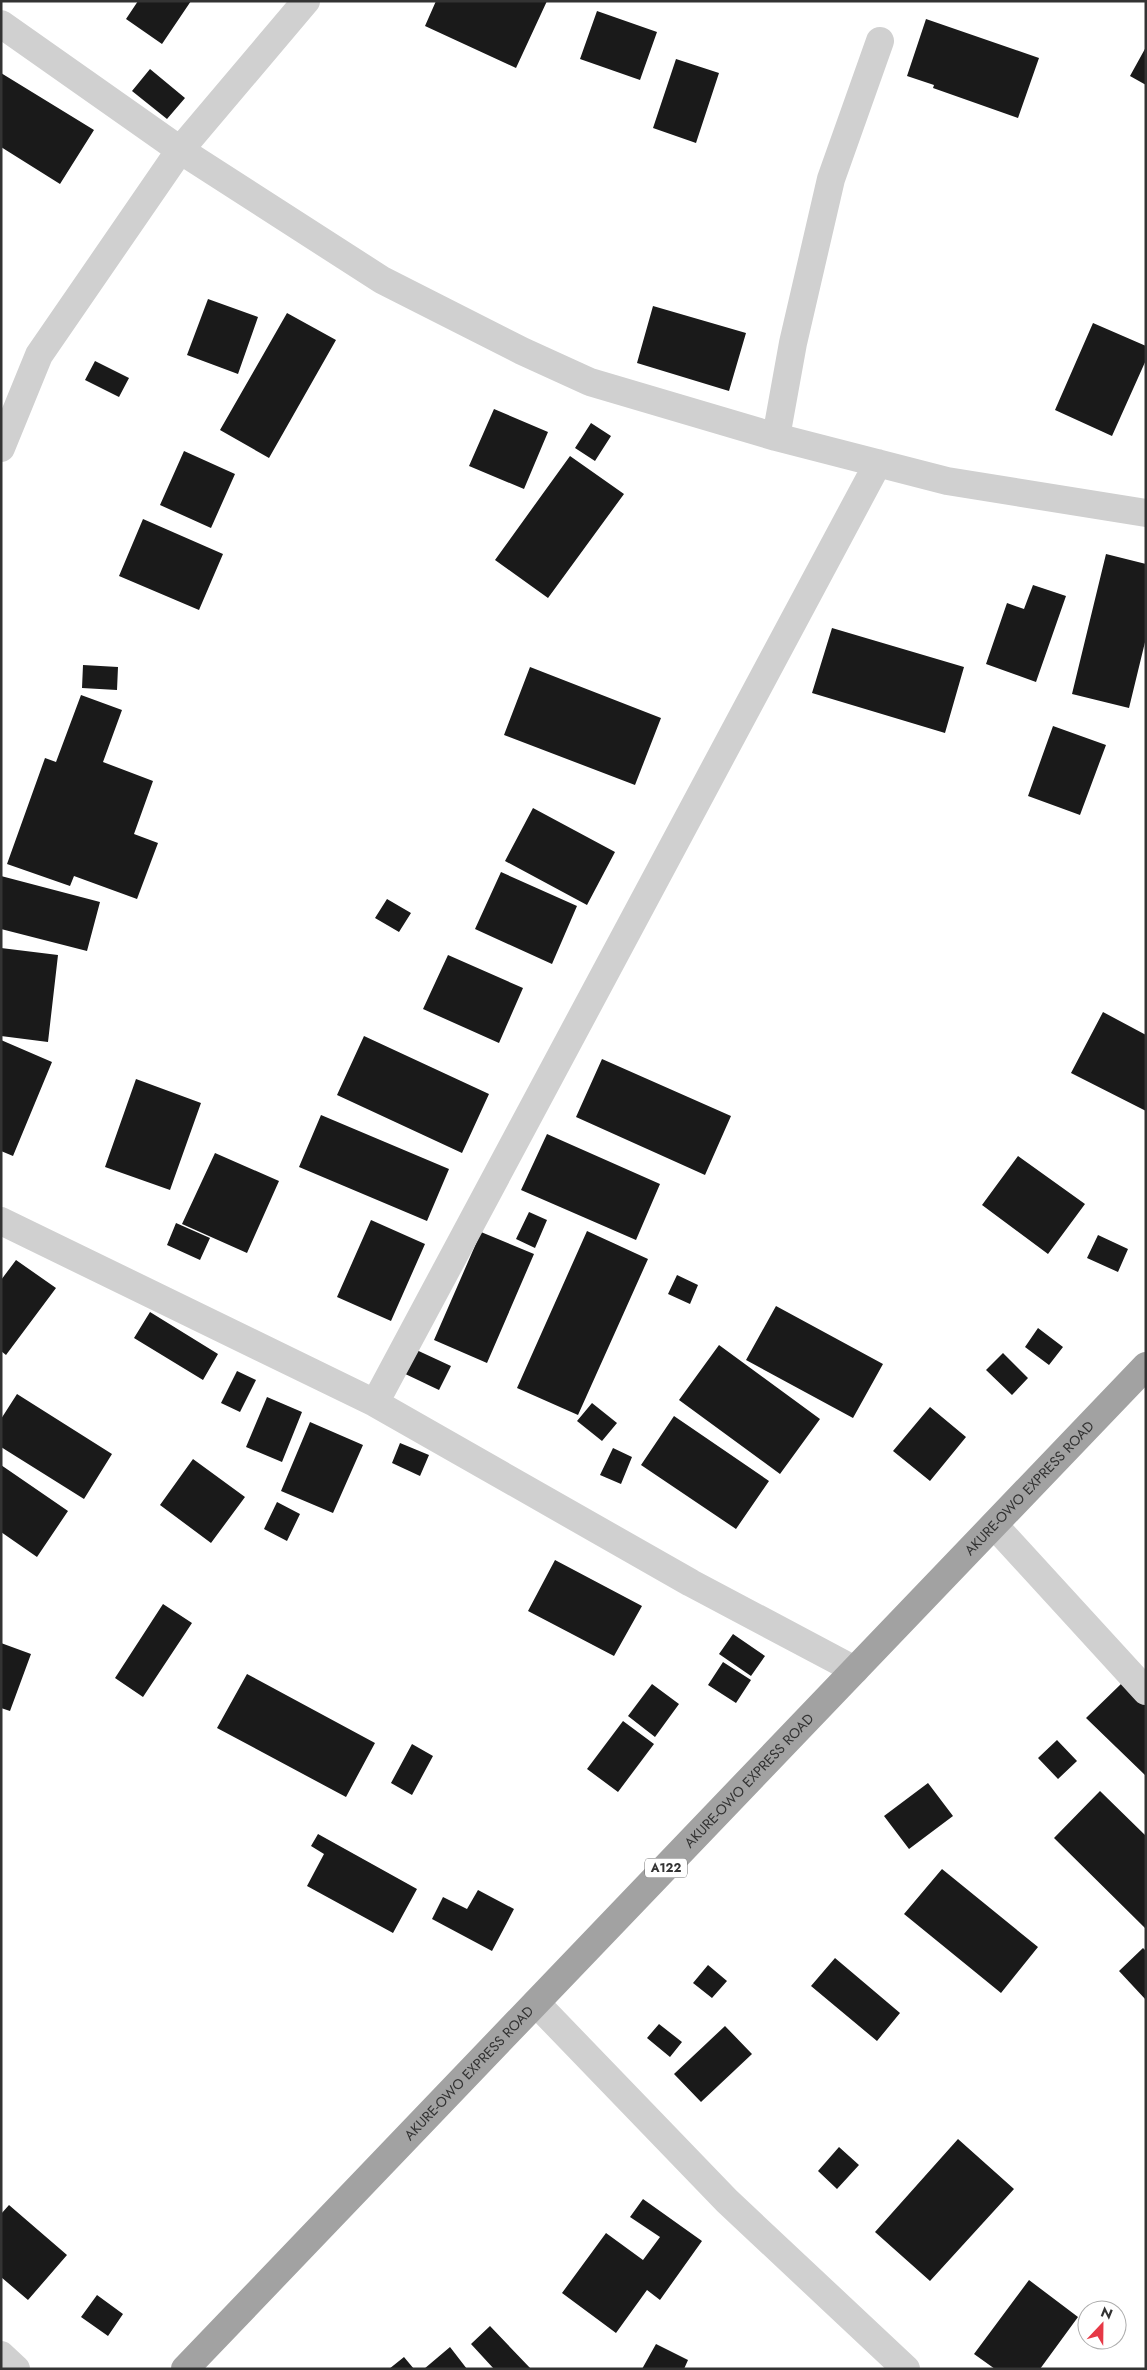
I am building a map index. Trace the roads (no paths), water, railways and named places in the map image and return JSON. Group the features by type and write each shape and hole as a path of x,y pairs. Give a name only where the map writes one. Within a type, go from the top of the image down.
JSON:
{"highway":[{"name":"AKURE-OWO EXPRESS ROAD","path":"185,2369 1146,1366"}],"street":[{"path":"1,448 38,355 180,150 306,1"},
{"path":"1,24 180,150 382,280 522,351 590,382 776,437 956,482 1146,512"},
{"path":"776,437 793,344 831,179 880,40"},
{"path":"375,1403 878,463"},
{"path":"1,1221 375,1403 690,1583 855,1670"},
{"path":"994,1525 1146,1691"},
{"path":"536,2003 727,2201 906,2369"},
{"path":"1,2355 16,2369"}]}
